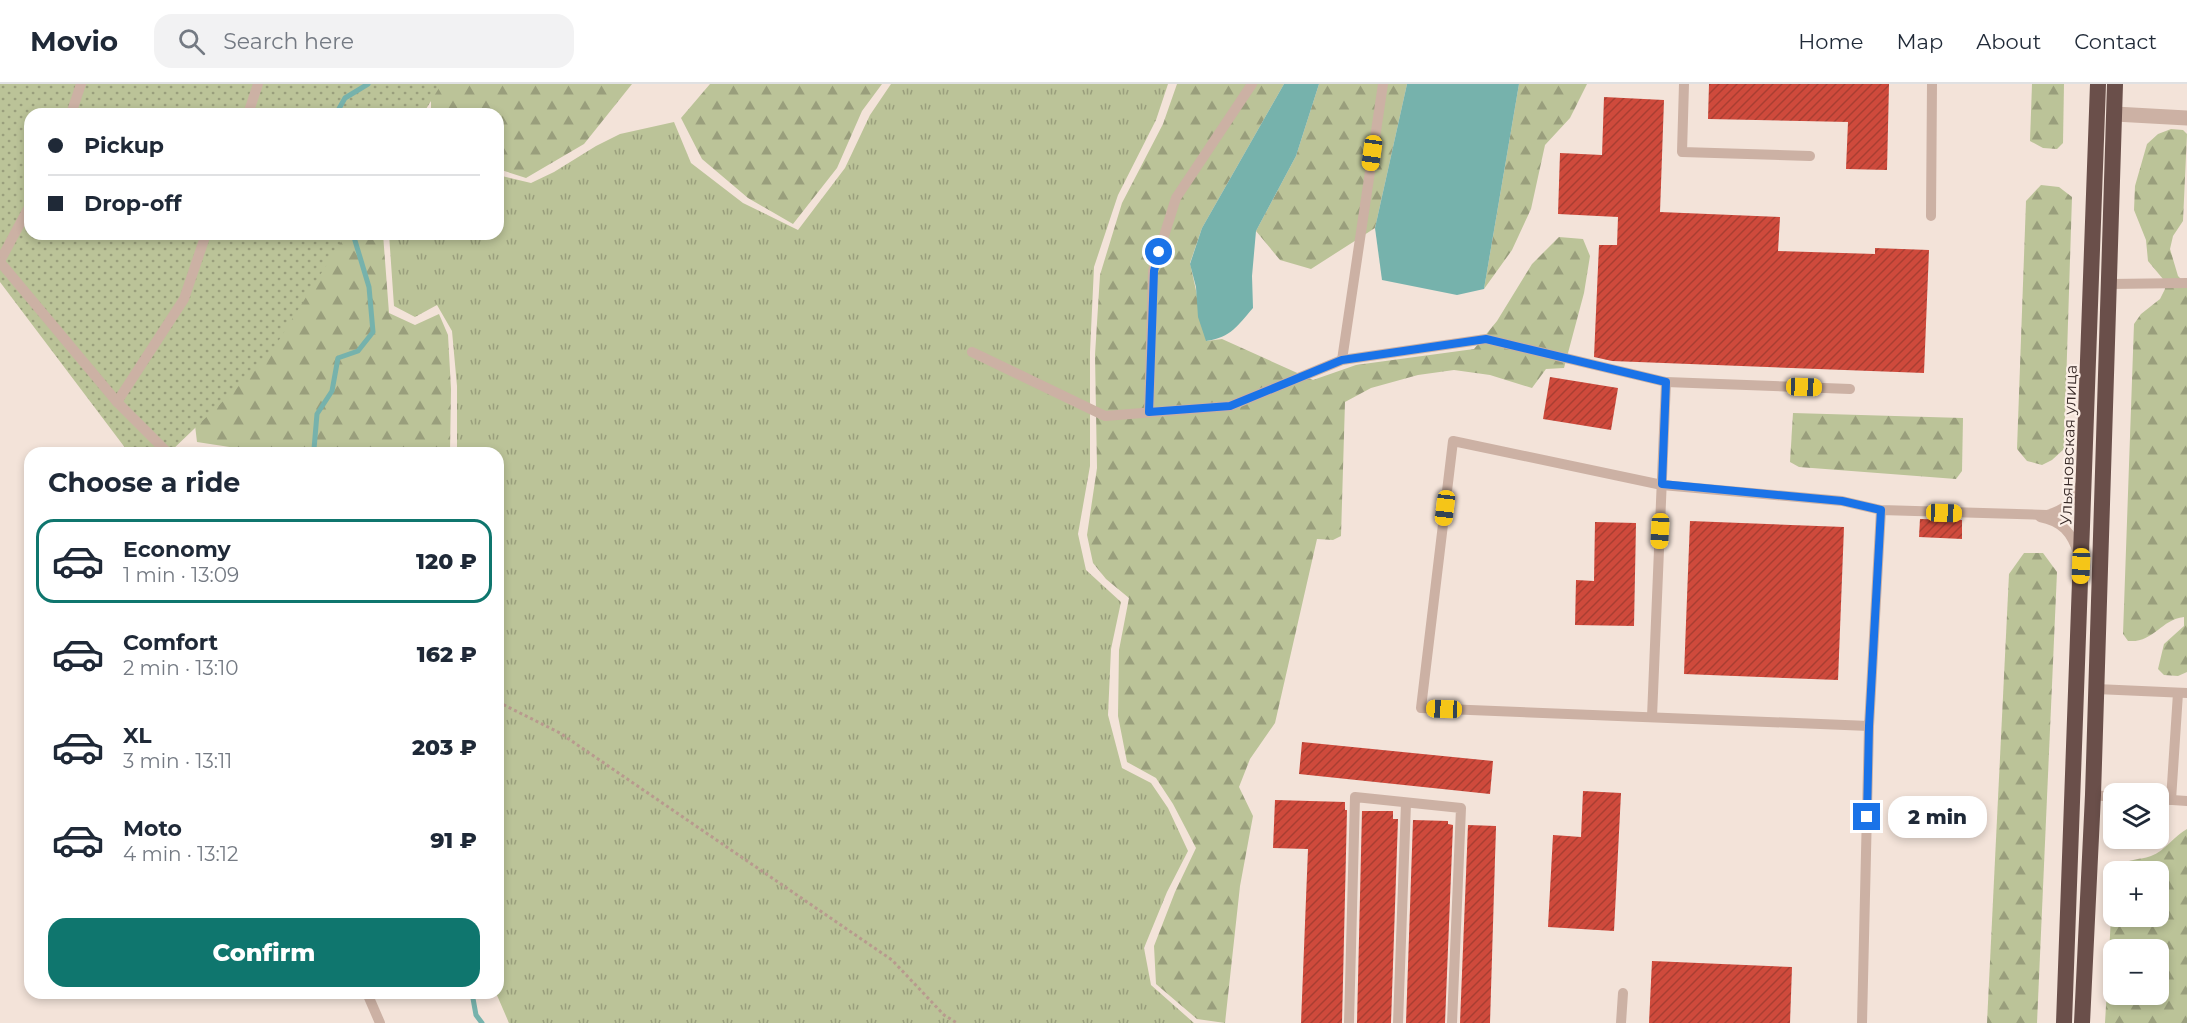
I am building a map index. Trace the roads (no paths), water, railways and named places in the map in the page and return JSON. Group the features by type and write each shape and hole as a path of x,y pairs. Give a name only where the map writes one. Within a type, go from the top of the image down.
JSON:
{"highway":[{"name":"Ульяновская улица","path":"2064,1023 2098,84"},
{"path":"2082,1023 2096,688 2115,84"},
{"path":"2097,113 2115,114"}],"street":[{"path":"2115,114 2187,118"}],"lane":[{"path":"73,108 81,84"},
{"path":"250,108 258,84"},
{"path":"1149,412 1154,271 1176,198 1252,84"},
{"path":"1342,360 1383,84"},
{"path":"1684,84 1682,153 1810,156"},
{"path":"1931,216 1932,84"},
{"path":"24,216 0,261 117,402 162,447"},
{"path":"117,402 184,300 204,240"},
{"path":"2109,284 2187,283"},
{"path":"972,352 1105,416 1230,406 1342,360 1486,339 1666,382 1850,389"},
{"path":"1652,717 1666,382"},
{"path":"1869,726 1421,708 1453,441 1662,484 1842,501 1881,510 2037,516 2055,520 2068,531 2077,549 2081,566"},
{"path":"2037,516 2057,512 2071,502 2085,468"},
{"path":"1862,1023 1869,726 1881,510"},
{"path":"2096,688 2182,693 2171,800 2187,801"},
{"path":"2092,795 2103,796"},
{"path":"1349,1023 1355,797 1461,808 1452,1023"},
{"path":"1398,1023 1407,803"},
{"path":"1621,1023 1623,993"},
{"path":"370,999 380,1023"}],"water":[{"path":"1284,84 1319,84 1296,156 1256,231 1252,276 1253,308 1228,334 1206,341 1198,317 1196,287 1190,264 1202,228"},
{"path":"1407,84 1519,84 1484,289 1457,295 1382,280 1375,228"}],"waterway":[{"path":"339,108 345,98 368,84"},
{"path":"314,447 317,414 332,391 338,358 358,351 373,332 369,287 355,240"},
{"path":"473,999 476,1015 482,1023"}]}
